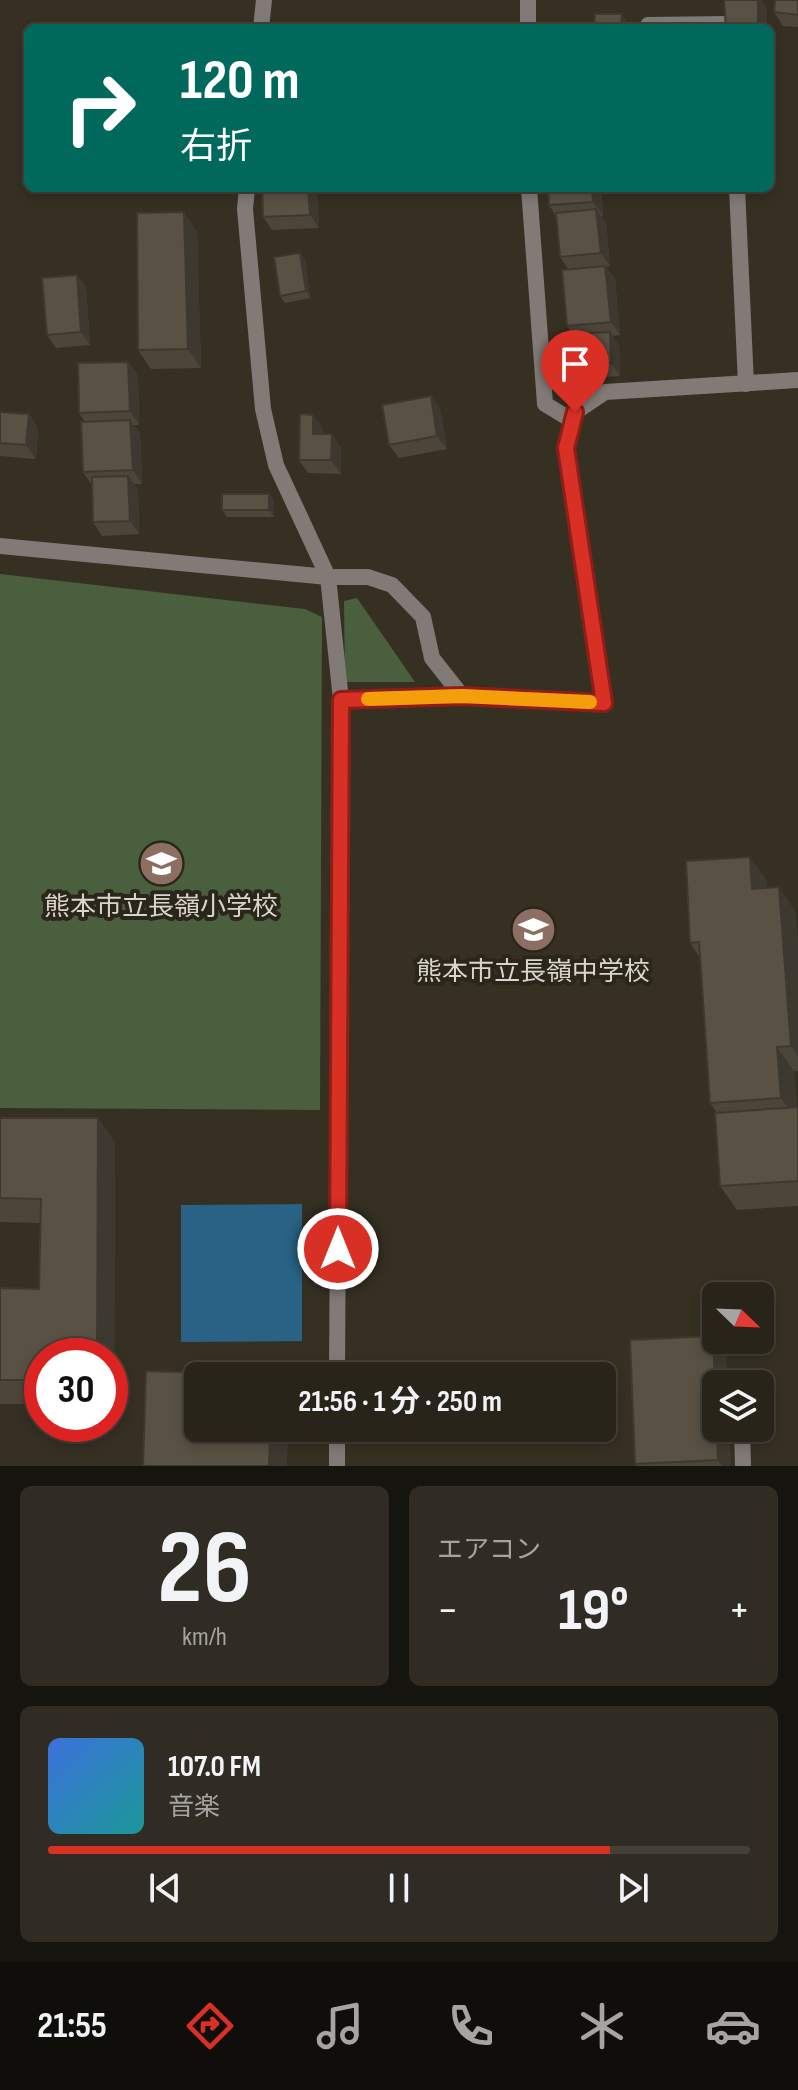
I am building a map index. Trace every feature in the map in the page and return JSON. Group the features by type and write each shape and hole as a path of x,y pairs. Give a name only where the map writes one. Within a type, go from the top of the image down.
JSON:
{"street":[{"path":"261,24 264,0"},
{"path":"528,0 528,24"},
{"path":"668,24 729,21"},
{"path":"247,192 245,209 263,409 276,465 328,577 341,700 337,1362"},
{"path":"529,192 545,404 573,421"},
{"path":"737,192 746,384"},
{"path":"341,700 462,696 604,703 566,448 575,412 605,392 798,380"},
{"path":"0,546 328,577 368,577 392,585 423,617 432,658 462,696"},
{"path":"337,1442 337,1466"},
{"path":"742,1442 743,1466"}],"green space":[{"name":"熊本市立長嶺小学校","path":"0,574 305,609 322,617 320,1110 0,1108"},
{"path":"357,598 415,682 345,682 344,601"}],"water":[{"path":"302,1204 302,1341 181,1342 181,1205"}],"building":[{"path":"724,0 758,0 758,24 726,24"},
{"path":"775,0 798,0 798,15 774,12"},
{"path":"595,14 622,14 621,24 594,24"},
{"path":"262,192 308,192 310,215 263,217"},
{"path":"548,192 592,192 593,202 549,205"},
{"path":"596,209 601,253 560,257 556,213"},
{"path":"184,212 188,349 138,350 137,213"},
{"path":"300,253 306,291 280,296 274,257"},
{"path":"605,266 611,322 567,326 562,270"},
{"path":"77,275 81,332 47,335 42,278"},
{"path":"610,332 611,363 570,365 569,334"},
{"path":"128,362 130,411 79,413 78,363"},
{"path":"431,396 437,436 389,445 382,405"},
{"path":"0,412 29,414 26,445 0,443"},
{"path":"300,414 313,415 313,434 332,434 331,460 299,460"},
{"path":"130,420 133,470 83,472 81,422"},
{"path":"128,476 130,521 93,522 92,477"},
{"path":"222,494 269,494 269,510 222,510"},
{"path":"750,857 752,889 779,887 791,1046 777,1047 781,1098 710,1103 699,942 690,943 686,861"},
{"path":"798,1107 798,1181 720,1186 715,1113"},
{"path":"0,1118 98,1118 97,1338 24,1338 24,1380 0,1380 0,1288 39,1289 41,1199 0,1198"},
{"path":"702,1337 702,1354 714,1354 714,1370 702,1370 702,1442 717,1442 718,1460 635,1464 630,1340"},
{"path":"146,1371 184,1372 184,1442 270,1442 269,1466 143,1466"}],"slow traffic":[{"path":"368,699 462,696 590,702"}],"place":[{"name":"熊本市立長嶺小学校","path":"161,864"},
{"name":"熊本市立長嶺中学校","path":"533,929"}],"route":[{"path":"338,1249 341,700 462,696 604,703 566,448 575,412"}]}
